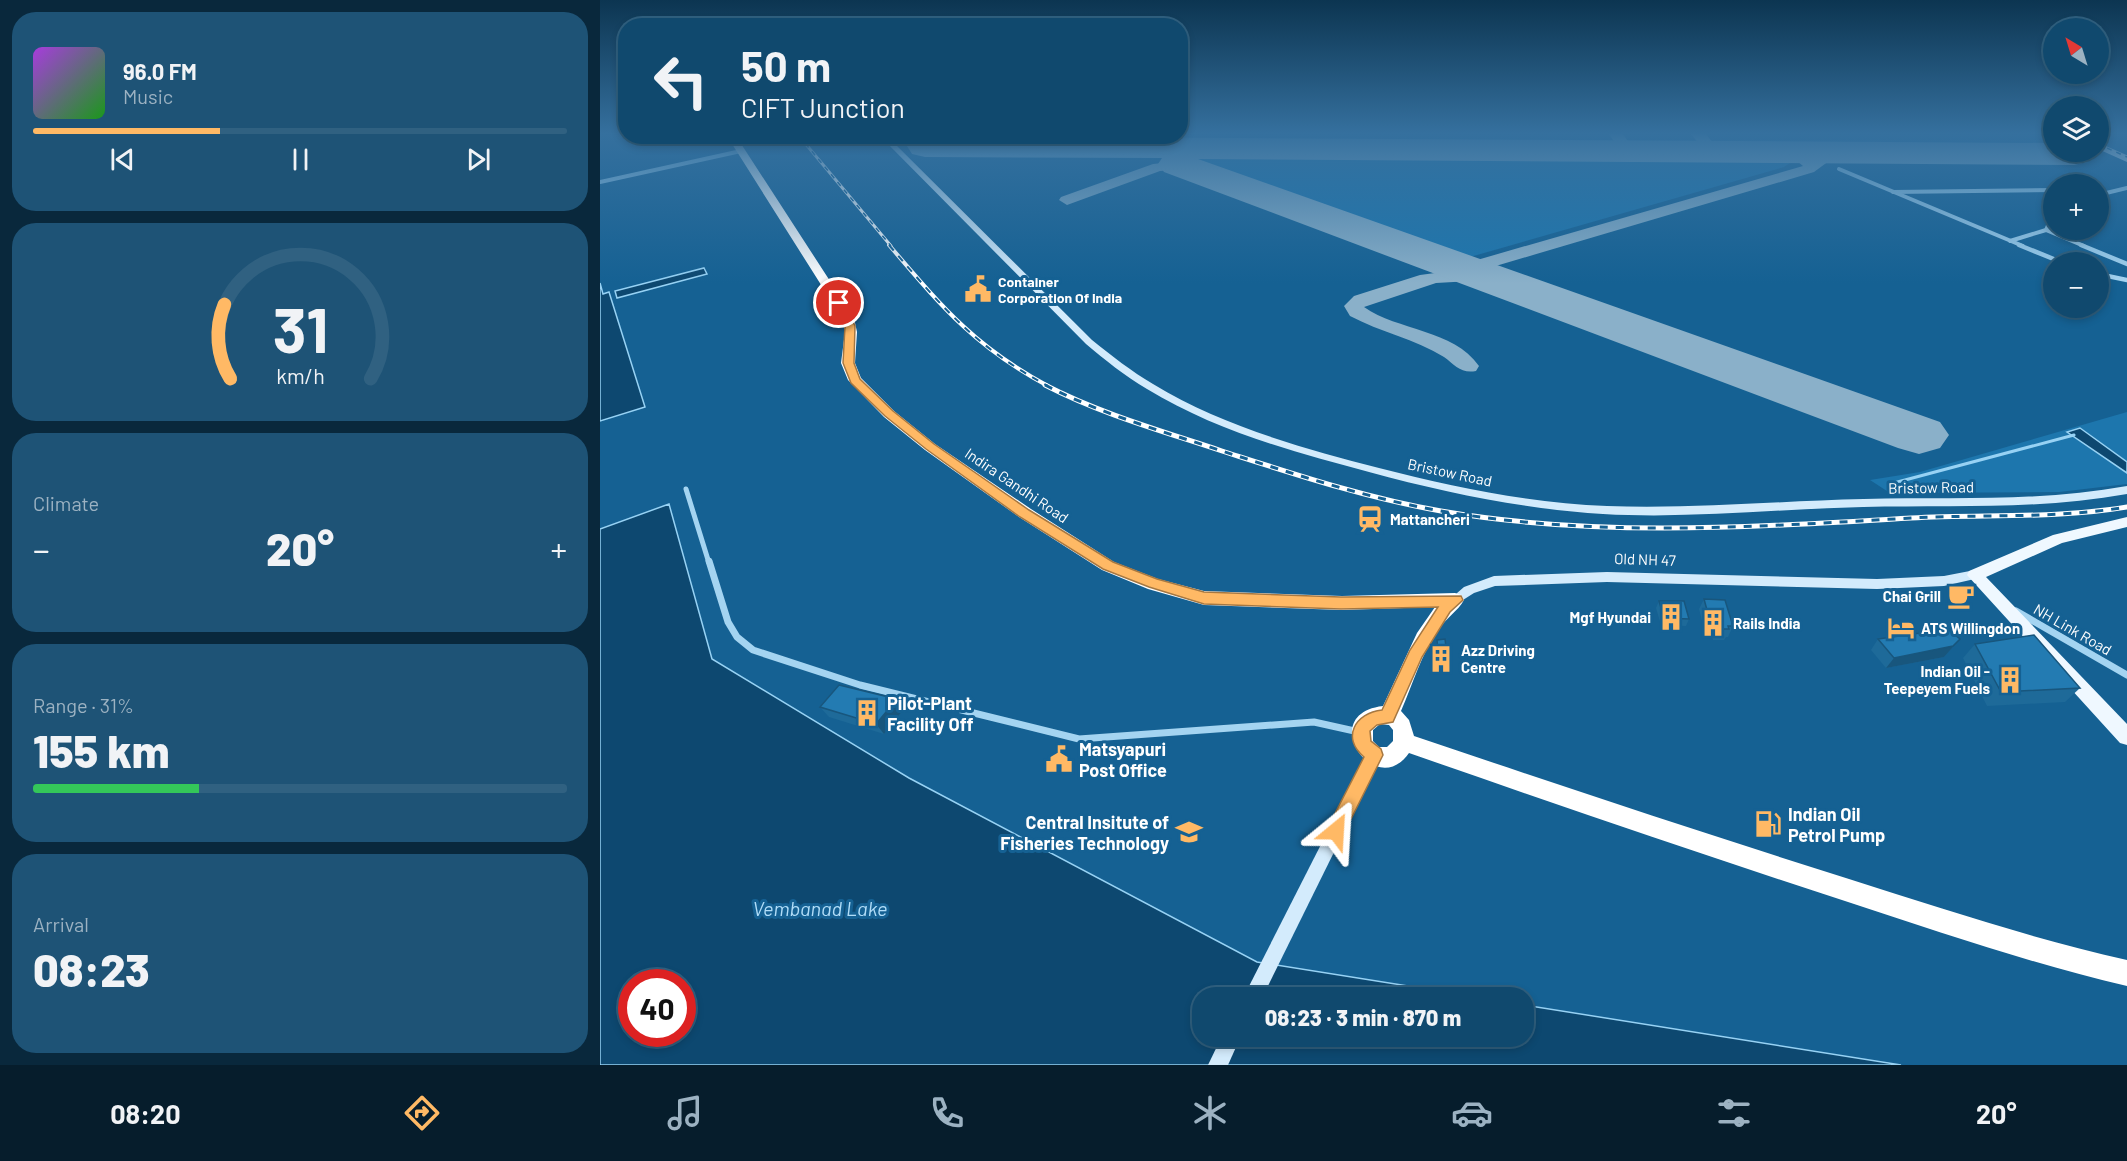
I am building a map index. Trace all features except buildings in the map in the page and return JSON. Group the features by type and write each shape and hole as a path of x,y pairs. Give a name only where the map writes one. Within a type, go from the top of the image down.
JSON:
{"highway":[{"name":"Indira Gandhi Road","path":"761,184 848,318 851,332 848,363 855,380 889,414 930,447 1024,513 1108,566 1154,584 1204,598 1341,603 1455,600"},
{"name":"Old NH 47","path":"1388,717 1415,655 1445,608 1455,600"},
{"path":"1388,717 1395,719 1404,729 1405,742 1396,753 1374,755 1363,746 1361,732 1363,726 1374,718 1388,717"},
{"path":"1405,742 1669,833 1926,916 2078,962 2127,973"}],"main road":[{"name":"Old NH 47","path":"1975,575 2058,539 2127,522"},
{"path":"1975,575 2127,738"}],"street":[{"name":"Bristow Road","path":"931,184 1089,342 1148,387 1281,446 1456,491 1569,507 1694,511 1860,503 2059,499 2127,490"},
{"path":"1872,184 2043,255"},
{"path":"2109,192 2127,188"},
{"path":"1891,192 2043,190"},
{"path":"2010,242 2043,231"},
{"path":"2070,240 2127,264"},
{"path":"2109,276 2127,280"},
{"path":"686,489 728,622 737,637 753,650 860,685 1079,739 1314,722 1361,732"},
{"name":"Old NH 47","path":"1455,600 1469,590 1503,580 1607,577 1877,584 1944,581 1975,575"},
{"name":"NH Link Road","path":"2006,606 2127,675"},
{"path":"1258,987 1374,755"},
{"path":"1218,1065 1227,1047"}],"shaded area":[{"path":"1264,184 1726,184 1470,257"},
{"path":"2127,412 2127,484 2059,492 1890,493 1870,480 1920,472"}],"water":[{"path":"704,268 707,274 617,298 615,291"},
{"path":"600,283 603,294 609,292 645,407 600,421"},
{"path":"2080,428 2127,462 2127,473 2067,432"},
{"name":"Vembanad Lake","path":"669,504 712,659 909,778 1257,962 1414,987 1192,987 1192,1047 1534,1047 1534,1007 1901,1065 600,1065 600,529"}],"waterway":[{"path":"1890,484 2074,435"}],"taxiway":[{"path":"1067,200 1112,184"},
{"path":"1468,366 1448,350 1363,315 1357,312 1354,306 1361,300 1436,277 1482,276 1474,270 1483,264 1759,184"}],"runway":[{"path":"1231,184 1919,435"}],"railway":[{"path":"839,184 891,246"},
{"path":"889,245 943,307 980,341 1022,371 1048,386"},
{"path":"1045,385 1088,405 1132,421 1330,485 1413,506 1500,519 1559,525 1617,527 1735,527 1938,517 2046,515 2127,507"}],"place":[{"name":"Container Corporation Of India","path":"978,289"},
{"name":"Mattancheri","path":"1370,519"},
{"name":"Chai Grill","path":"1961,596"},
{"name":"Mgf Hyundai","path":"1671,617"},
{"name":"Rails India","path":"1713,623"},
{"name":"ATS Willingdon","path":"1901,628"},
{"name":"Azz Driving Centre","path":"1441,659"},
{"name":"Indian Oil - Teepeyem Fuels","path":"2010,680"},
{"name":"Pilot-Plant Facility Off","path":"867,713"},
{"name":"Matsyapuri Post Office","path":"1059,759"},
{"name":"Indian Oil Petrol Pump","path":"1768,824"},
{"name":"Central Insitute of Fisheries Technology","path":"1189,832"}],"route":[{"path":"839,303 850,326 848,363 855,380 889,414 930,447 1024,513 1108,566 1154,584 1204,598 1341,603 1455,600 1445,608 1415,655 1388,717 1374,718 1363,726 1361,739 1363,746 1374,755 1336,831"}]}
